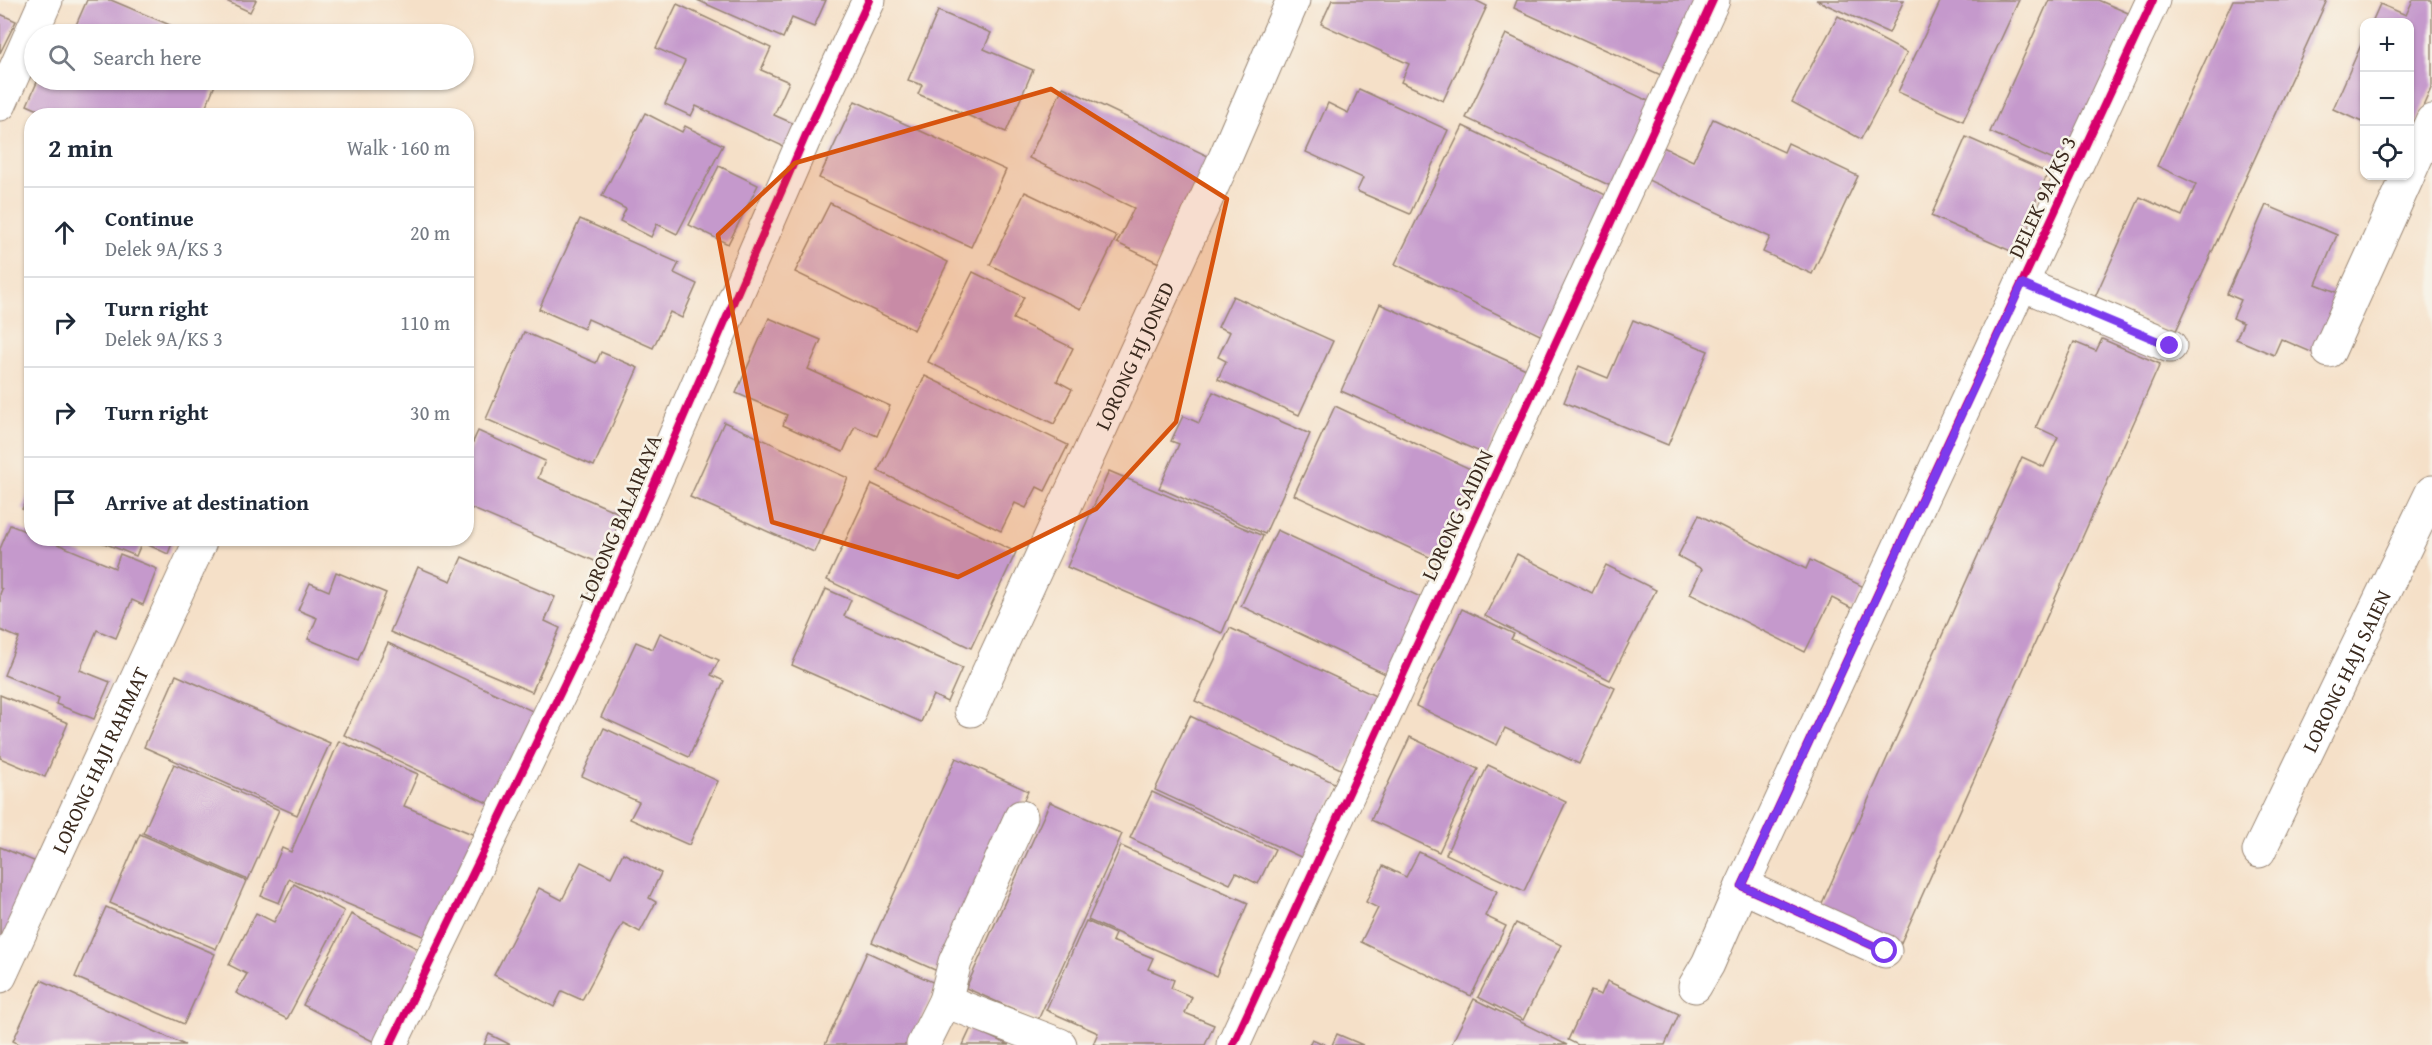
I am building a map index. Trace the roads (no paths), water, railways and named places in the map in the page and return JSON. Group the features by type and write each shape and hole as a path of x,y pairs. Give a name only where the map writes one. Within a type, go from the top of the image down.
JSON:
{"street":[{"path":"35,24 46,0"},
{"name":"LORONG BALAIRAYA","path":"390,1045 594,623 805,137 869,0"},
{"name":"LORONG HJ JONED","path":"971,710 1220,169 1293,0"},
{"name":"LORONG SAIDIN","path":"1233,1045 1713,0"},
{"name":"DELEK 9A/KS 3","path":"1695,986 1708,964 1742,886 2153,0"},
{"path":"0,104 24,50"},
{"path":"2414,160 2432,121"},
{"path":"2329,351 2406,180"},
{"path":"2022,284 2170,346"},
{"name":"LORONG HAJI SAIEN","path":"2259,851 2432,492"},
{"name":"LORONG HAJI RAHMAT","path":"0,976 198,546"},
{"path":"923,1045 945,1001 955,962 1021,817"},
{"path":"1742,886 1885,951"},
{"path":"945,1001 1060,1045"}]}
